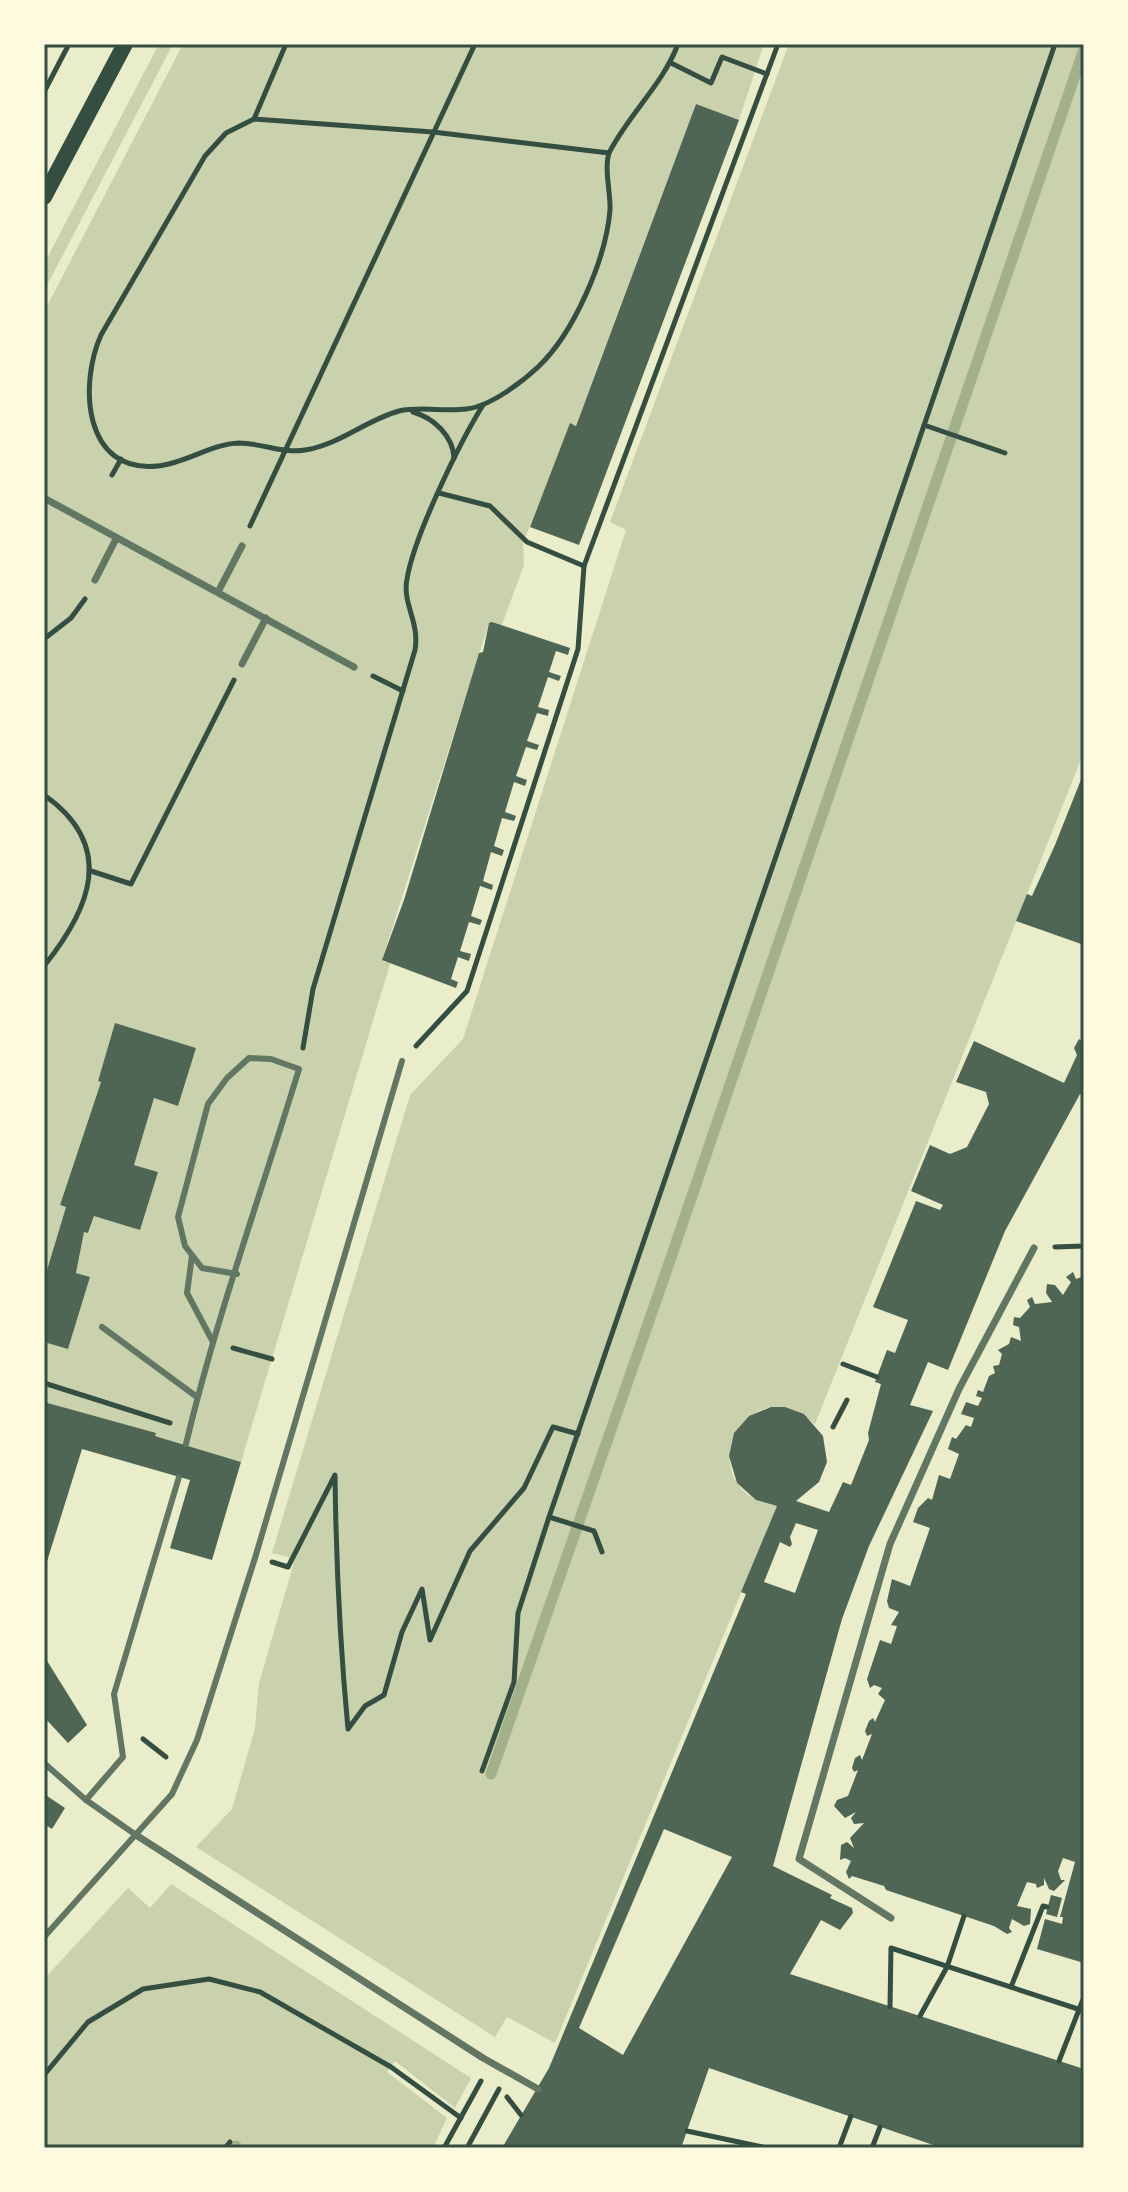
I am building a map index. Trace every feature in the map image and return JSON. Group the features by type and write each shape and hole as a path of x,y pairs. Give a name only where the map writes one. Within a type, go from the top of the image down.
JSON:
{"main road":[{"path":"44,197 125,44"}],"street":[{"path":"44,498 354,667"},
{"path":"95,580 116,539"},
{"path":"218,592 242,546"},
{"path":"242,664 266,618"},
{"path":"891,1918 799,1859 890,1544 959,1389 1034,1248"},
{"path":"136,1835 492,2063 538,2089"}],"lane":[{"path":"186,1444 213,1342 237,1274 299,1069 271,1059 249,1058 227,1078 208,1104 178,1217 185,1246 202,1268 237,1274"},
{"path":"44,1937 172,1794 197,1740 255,1558 402,1061"},
{"path":"192,1256 187,1293 213,1342"},
{"path":"102,1327 197,1397"},
{"path":"86,1800 123,1757 114,1694 179,1477"},
{"path":"44,1763 86,1800 136,1835"}],"path":[{"path":"44,92 69,44"},
{"path":"254,119 286,44"},
{"path":"242,546 284,449 475,44"},
{"path":"609,153 433,132 254,119 226,133 205,156 94,351 90,416 101,441 121,459 144,467 155,467 237,443 302,451 319,447 404,410 465,410 485,402 537,368 563,337 600,261 608,230 609,153 671,63 678,44"},
{"path":"402,1061 467,991 578,649 584,566 778,44"},
{"path":"482,1771 514,1682 518,1613 549,1517 1055,44"},
{"path":"671,63 711,83 722,57 767,74"},
{"path":"299,1069 313,989 417,636 405,593 406,579 439,493 485,402"},
{"path":"404,410 417,413 436,424 449,441 454,463"},
{"path":"924,425 1005,453"},
{"path":"112,475 121,459"},
{"path":"439,493 490,506 527,542 584,566"},
{"path":"44,639 71,618 95,580"},
{"path":"91,871 131,884 242,664"},
{"path":"354,667 403,691"},
{"path":"44,795 72,822 85,846 91,871 88,894 75,922 44,966"},
{"path":"1034,1248 1084,1246"},
{"path":"213,1342 272,1359"},
{"path":"843,1364 877,1377"},
{"path":"44,1383 190,1429"},
{"path":"833,1427 847,1400"},
{"path":"255,1558 288,1567 335,1475 337,1593 345,1660 348,1729 365,1706 384,1695 402,1632 422,1589 430,1640 470,1551 524,1488 553,1427 578,1434"},
{"path":"549,1517 594,1531 602,1552"},
{"path":"118,1720 183,1770"},
{"path":"1011,1987 1043,1906 1047,1907"},
{"path":"920,2016 947,1967 964,1916"},
{"path":"890,2007 891,1948 1082,2010"},
{"path":"44,2075 88,2022 143,1989 209,1979 260,1992 391,2067 461,2118"},
{"path":"1059,2061 1082,2010 1084,1997"},
{"path":"444,2148 492,2063"},
{"path":"467,2148 492,2103"},
{"path":"839,2148 851,2116"},
{"path":"872,2148 880,2127"},
{"path":"687,2131 767,2148"}],"green space":[{"path":"159,44 173,44 44,291 44,264"},
{"path":"183,44 764,44 739,120 696,104 576,425 571,424 523,543 524,565 501,627 489,623 383,957 384,962 391,961 241,1462 44,1402 44,1342 68,1349 90,1277 76,1273 84,1232 89,1232 94,1216 158,1172 134,1165 154,1098 178,1106 196,1048 115,1024 98,1081 101,1082 60,1205 66,1207 44,1280 44,312"},
{"path":"789,44 1084,44 1084,752 815,1424 789,1409 765,1409 747,1419 734,1436 730,1457 734,1478 750,1496 777,1506 555,2043 507,2017 495,2037 196,1847 232,1809 255,1728 259,1683 295,1559 272,1553 410,1095 463,1039 626,530 610,522"},
{"path":"171,1884 471,2078 455,2108 395,2061 387,2072 447,2118 433,2148 44,2148 44,1979 128,1888 150,1908"}],"building":[{"path":"696,104 739,120 579,545 530,527 570,423 576,426"},
{"path":"489,623 570,648 568,655 556,651 549,672 561,676 559,681 548,677 538,707 549,710 548,716 537,713 527,741 539,745 537,750 526,747 516,776 527,780 525,786 514,782 505,812 516,816 514,821 502,818 494,846 504,850 502,856 491,852 483,881 493,885 492,890 480,886 471,916 482,920 480,925 469,922 460,951 471,954 469,961 458,957 451,979 458,982 456,988 382,960 404,900 479,653 483,652"},
{"path":"1084,772 1084,945 1016,921 1027,894 1032,896"},
{"path":"115,1023 196,1048 178,1106 154,1098 134,1165 158,1172 140,1230 94,1216 88,1233 84,1232 76,1273 90,1277 68,1349 44,1342 44,1280 66,1207 60,1205 101,1082 98,1081"},
{"path":"1079,1039 1084,1042 1084,1096 1080,1094 1005,1231 948,1370 928,1362 910,1405 933,1411 869,1546 842,1619 773,1866 832,1895 830,1898 852,1908 853,1913 840,1930 821,1920 790,1974 1084,2069 1084,2148 942,2148 709,2068 681,2148 502,2148 549,2068 746,1594 741,1592 777,1506 756,1500 737,1483 729,1456 734,1433 749,1416 771,1407 785,1407 804,1414 823,1436 827,1462 819,1482 796,1501 829,1512 843,1482 851,1485 869,1440 868,1433 881,1384 875,1382 887,1350 895,1353 908,1320 873,1307 916,1201 940,1210 943,1205 911,1191 930,1145 950,1154 967,1147 989,1104 986,1092 956,1082 974,1041 1064,1083 1077,1055 1074,1048","holes":["796,1523 818,1530 795,1593 764,1582 780,1542 790,1547 792,1544 790,1537","664,1829 732,1857 623,2055 579,2028"]},
{"path":"1073,1272 1076,1279 1084,1276 1084,1963 1037,1949 1045,1919 1062,1924 1063,1917 1060,1917 1075,1862 1063,1858 1058,1871 1061,1880 1065,1880 1054,1891 1049,1889 1044,1878 1044,1885 1037,1888 1036,1884 1027,1882 1017,1906 1031,1909 1030,1924 1024,1926 1012,1919 1009,1928 1012,1932 1007,1934 994,1926 886,1890 884,1886 852,1876 849,1879 846,1872 851,1861 845,1858 840,1860 841,1845 847,1842 854,1848 850,1838 864,1823 854,1824 851,1818 856,1812 845,1818 834,1806 837,1800 848,1796 858,1770 854,1772 852,1768 855,1758 860,1755 862,1760 872,1734 867,1736 865,1731 869,1721 873,1718 875,1722 885,1700 878,1694 882,1688 874,1685 870,1688 867,1679 880,1640 891,1644 897,1626 891,1625 899,1612 889,1608 887,1601 892,1579 910,1586 930,1528 913,1522 918,1508 928,1498 932,1500 939,1475 950,1479 959,1454 948,1449 952,1437 956,1439 966,1425 971,1427 974,1418 961,1414 966,1402 978,1406 982,1398 976,1396 978,1390 983,1392 989,1376 995,1373 993,1366 999,1365 1002,1354 998,1350 1009,1344 1011,1337 1021,1341 1019,1327 1013,1325 1014,1317 1020,1318 1030,1307 1027,1300 1032,1297 1035,1304 1052,1302 1046,1293 1047,1284 1055,1285 1063,1295 1071,1282 1066,1277"},
{"path":"44,1402 156,1433 155,1436 241,1462 212,1560 170,1548 190,1480 82,1449 44,1571"},
{"path":"44,1656 87,1725 68,1743 44,1717"},
{"path":"44,1794 65,1808 52,1829 44,1824"},
{"path":"1051,1895 1062,1898 1057,1917 1046,1914"}],"waterway":[{"path":"491,1774 1084,49"}]}
